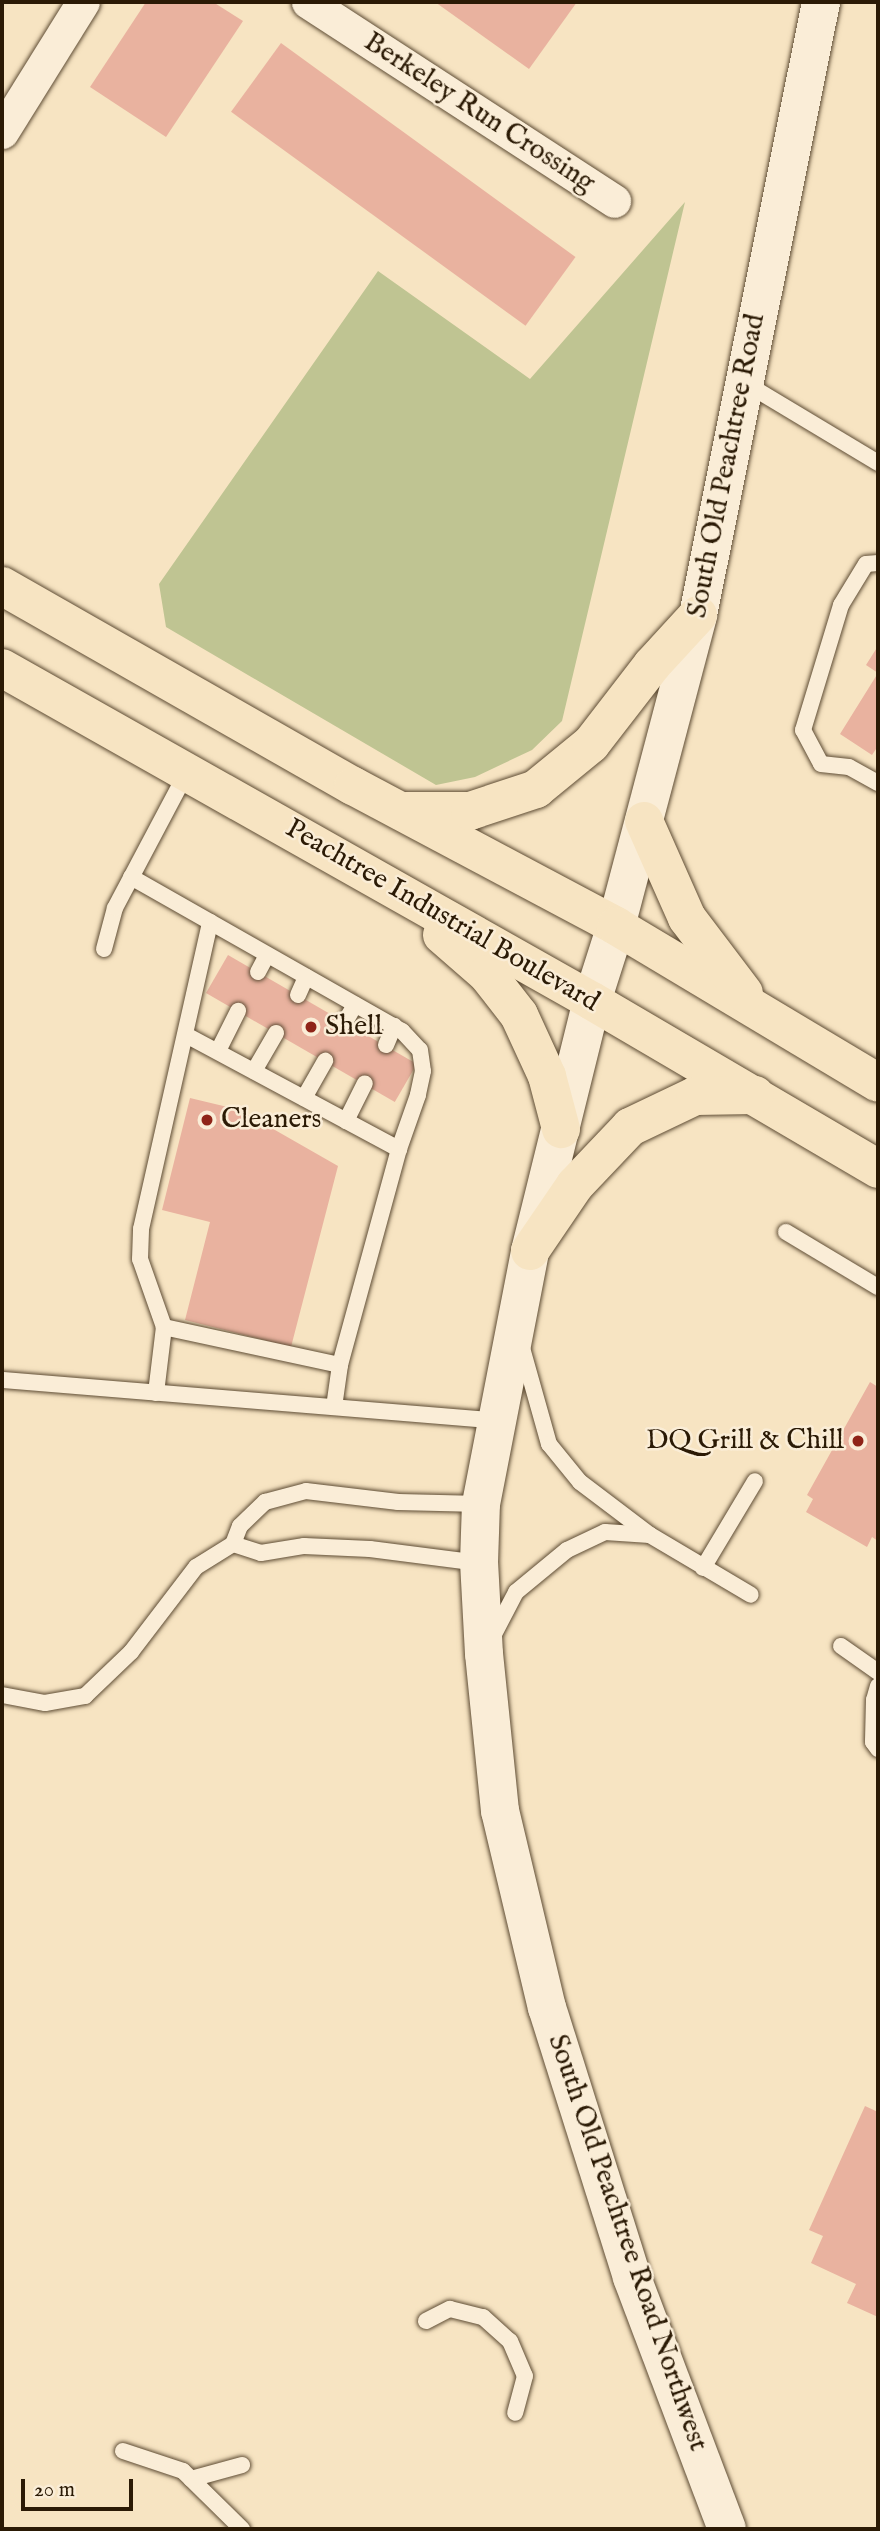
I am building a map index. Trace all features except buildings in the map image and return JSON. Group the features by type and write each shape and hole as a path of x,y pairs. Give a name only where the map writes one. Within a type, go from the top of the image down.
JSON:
{"highway":[{"path":"2,586 401,811 617,926 878,1083"},
{"path":"401,811 470,811 536,789 591,744 652,665 698,615"},
{"name":"Peachtree Industrial Boulevard","path":"2,668 593,1001 878,1169"},
{"path":"644,821 687,918 738,988 777,1022"},
{"path":"396,889 405,902 487,974 519,1015 547,1076 561,1129"},
{"path":"530,1251 575,1185 630,1126 695,1096 755,1095"}],"street":[{"path":"2,132 83,2"},
{"name":"Berkeley Run Crossing","path":"308,2 614,201"},
{"name":"South Old Peachtree Road","path":"617,926 698,615 821,2"},
{"name":"South Old Peachtree Road Northwest","path":"617,926 593,1001 530,1251 496,1421 481,1504 480,1563 484,1654 500,1811 547,2008 632,2277 727,2529"}],"lane":[{"path":"744,383 878,463"},
{"path":"878,563 866,564 841,605 803,730 821,764 849,767 878,783"},
{"path":"104,949 115,908 187,772"},
{"path":"131,877 394,1027 420,1050 423,1071 418,1095 399,1149 340,1365 334,1407"},
{"path":"156,1393 164,1327 139,1259 141,1229 210,922"},
{"path":"258,972 267,955"},
{"path":"298,995 306,977"},
{"path":"345,1022 355,1005"},
{"path":"218,1051 239,1011"},
{"path":"386,1045 394,1027"},
{"path":"254,1071 276,1032"},
{"path":"186,1034 399,1149"},
{"path":"304,1098 325,1061"},
{"path":"346,1121 365,1083"},
{"path":"786,1232 878,1287"},
{"path":"515,1324 549,1444 580,1482 650,1535 751,1595"},
{"path":"164,1327 340,1365"},
{"path":"2,1380 496,1421"},
{"path":"703,1567 755,1481"},
{"path":"2,1695 45,1703 86,1696 131,1652 196,1567 233,1544 240,1526 265,1502 306,1491 398,1502 481,1504"},
{"path":"484,1654 516,1592 567,1550 606,1532 650,1535"},
{"path":"233,1544 261,1553 318,1547 370,1549 480,1563"},
{"path":"841,1646 878,1672"},
{"path":"878,1686 874,1700 873,1742 878,1749"},
{"path":"426,2321 450,2309 484,2317 510,2341 525,2376 515,2413"},
{"path":"123,2451 183,2471 242,2529"},
{"path":"191,2479 242,2465"}],"green space":[{"path":"685,202 562,721 532,750 475,777 436,785 166,627 159,584 378,271 530,379"}],"place":[{"name":"Shell","path":"311,1027"},
{"name":"Cleaners","path":"207,1120"},
{"name":"DQ Grill & Chill","path":"858,1441"}]}
